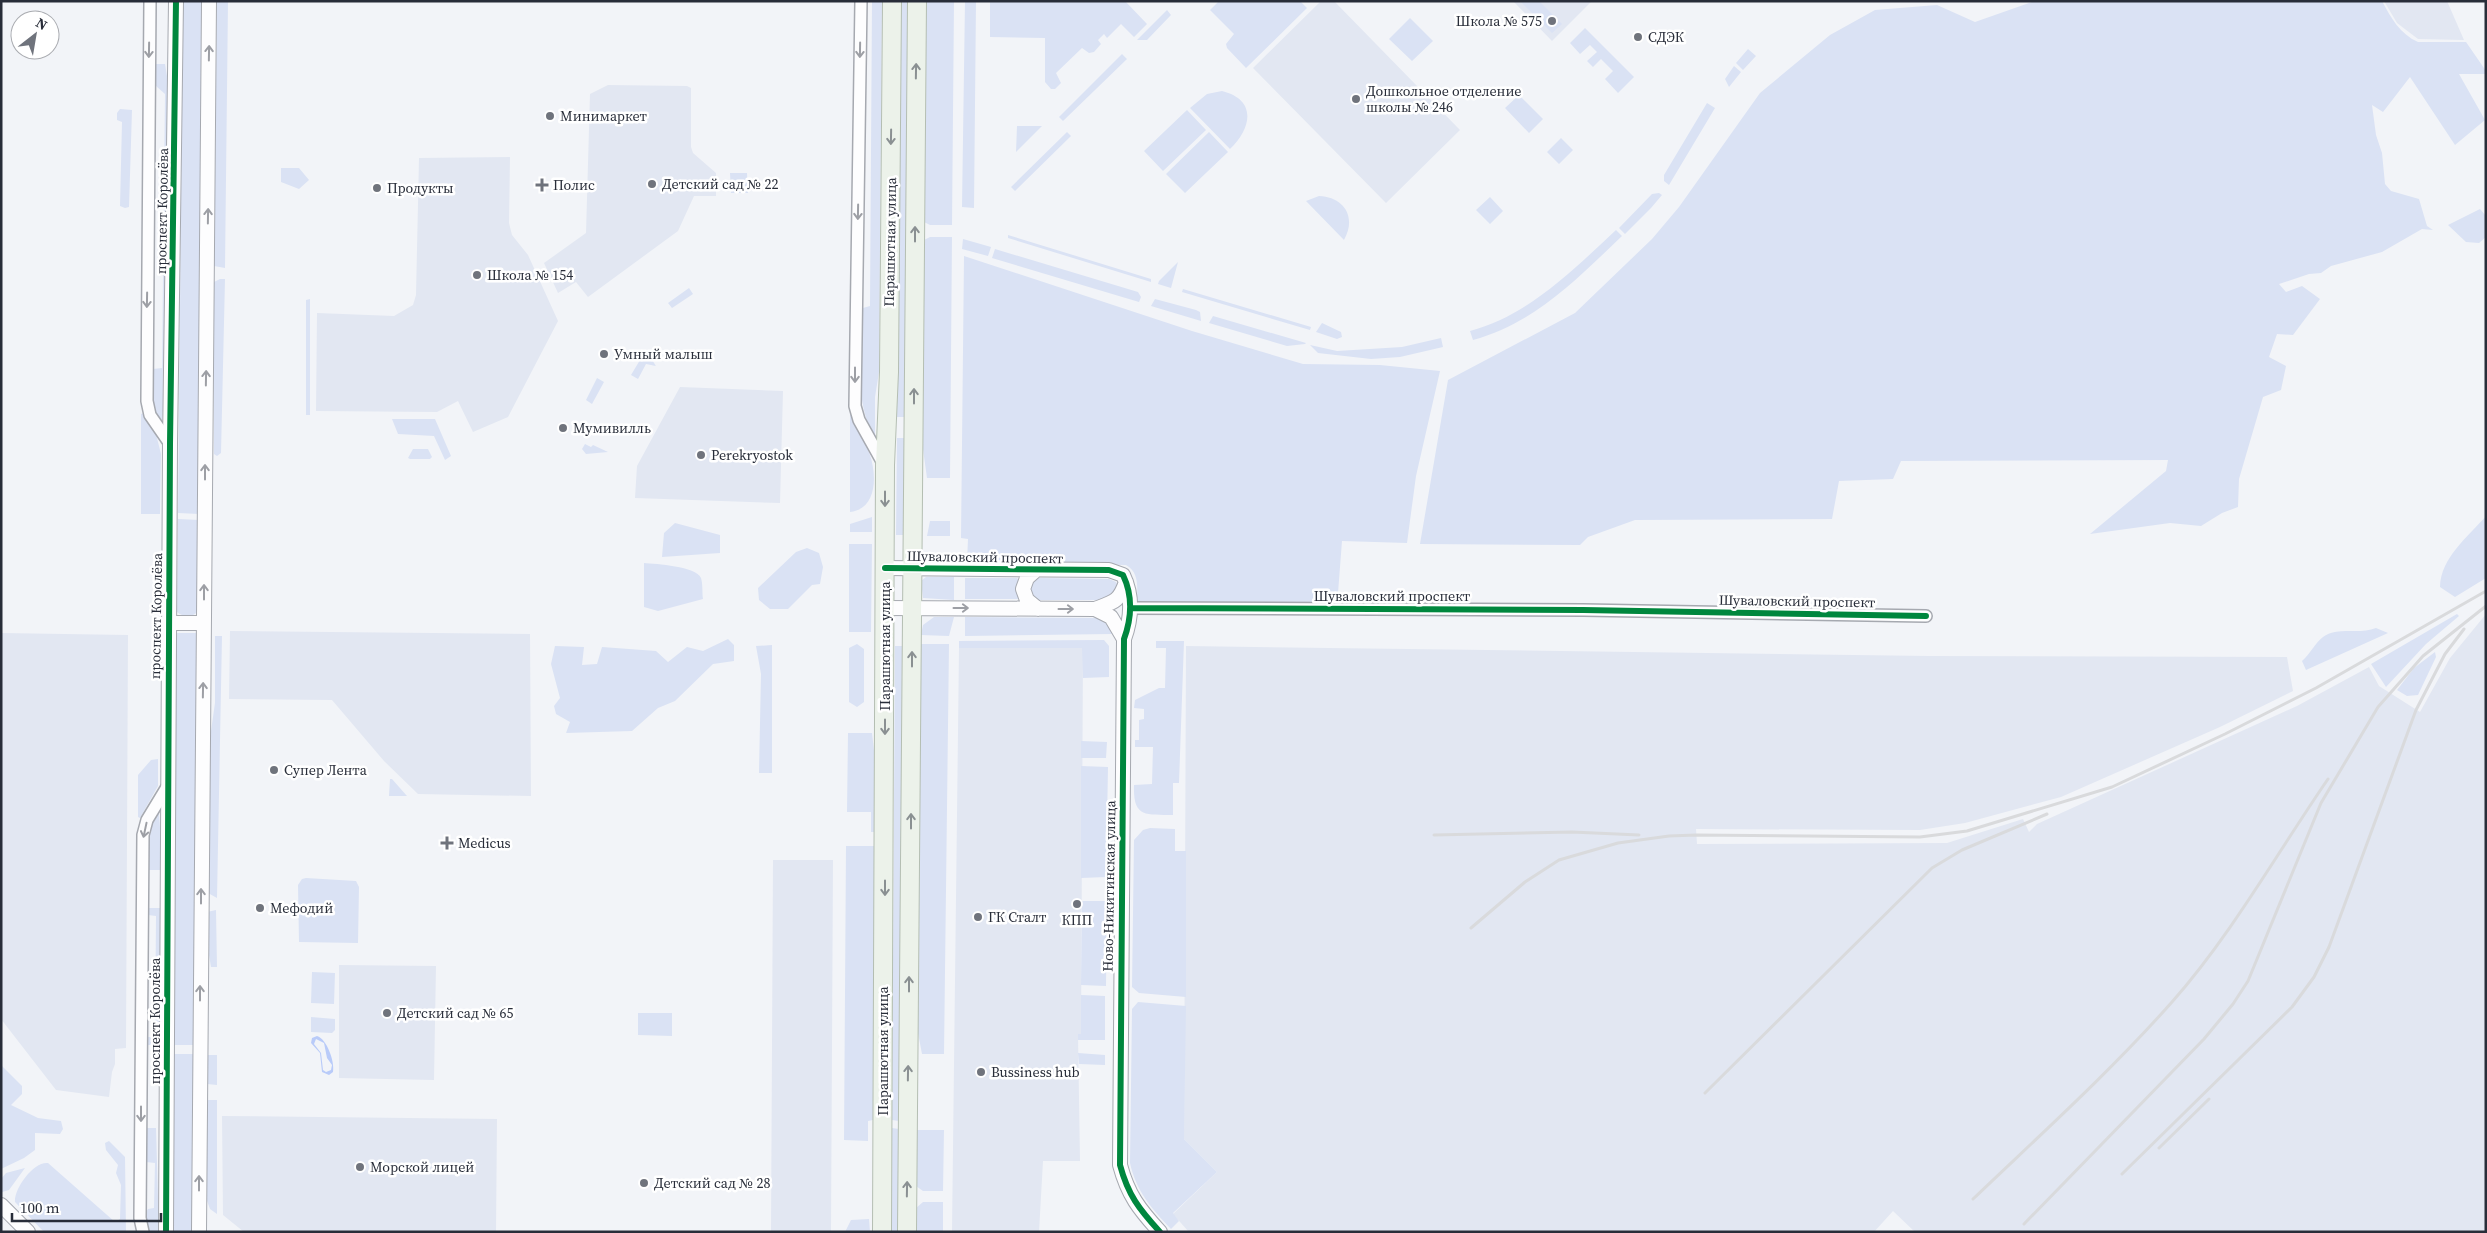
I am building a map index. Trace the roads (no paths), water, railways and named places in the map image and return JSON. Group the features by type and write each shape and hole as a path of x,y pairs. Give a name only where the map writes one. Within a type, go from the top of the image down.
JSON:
{"main road":[{"name":"Парашютная улица","path":"882,1232 885,465 892,1"},
{"name":"Парашютная улица","path":"907,1232 917,1"},
{"path":"887,420 901,430 913,421"}],"street":[{"path":"150,1 146,401 150,415 170,444"},
{"name":"проспект Королёва","path":"166,1232 167,787 176,1"},
{"path":"199,1232 210,1"},
{"path":"861,1 855,406 860,420 885,465"},
{"name":"Шуваловский проспект","path":"885,568 1109,570 1123,575 1126,582"},
{"path":"1036,570 1027,578 1023,589 1027,600 1038,609"},
{"path":"885,608 1095,609 1116,602 1120,598 1126,582"},
{"path":"1126,582 1131,608"},
{"name":"Шуваловский проспект","path":"1131,608 1573,610 1926,616"},
{"name":"Ново-Никитинская улица","path":"1131,608 1130,620 1124,638 1120,1165 1126,1188 1137,1207 1160,1232"},
{"path":"1095,609 1111,617 1124,638"},
{"path":"169,623 204,623"},
{"path":"144,1232 140,1218 143,835 147,820 167,787"},
{"path":"1,1205 28,1232"}],"water":[{"path":"317,1036 321,1038 330,1051 333,1063 333,1072 329,1075 322,1072 320,1053 311,1043 312,1038","holes":["316,1039 324,1043 327,1058 332,1065 331,1070 326,1072 323,1070 321,1053 314,1044"]}],"railway":[{"path":"1471,928 1525,882 1559,860 1618,843 1669,836 1696,835 1920,837 1967,831 2112,787 2225,734 2316,688 2486,591"},
{"path":"2024,1224 2204,1039 2233,1004 2248,981 2321,803 2378,707 2423,656 2486,606"},
{"path":"2122,1174 2292,1007 2314,977 2329,947 2416,710 2445,654 2464,629"},
{"path":"1973,1199 2099,1078 2148,1028 2194,976 2215,949 2328,779"},
{"path":"1705,1093 1932,868 1962,850 2047,814"},
{"path":"1434,835 1572,832 1639,835"},
{"path":"2159,1148 2209,1099"}],"place":[{"name":"Школа № 575","path":"1552,21"},
{"name":"СДЭК","path":"1638,37"},
{"name":"Дошкольное отделение школы № 246","path":"1356,99"},
{"name":"Минимаркет","path":"550,116"},
{"name":"Детский сад № 22","path":"652,184"},
{"name":"Полис","path":"542,185"},
{"name":"Продукты","path":"377,188"},
{"name":"Школа № 154","path":"477,275"},
{"name":"Умный малыш","path":"604,354"},
{"name":"Мумивилль","path":"563,428"},
{"name":"Perekryostok","path":"701,455"},
{"name":"Супер Лента","path":"274,770"},
{"name":"Medicus","path":"447,843"},
{"name":"КПП","path":"1077,904"},
{"name":"Мефодий","path":"260,908"},
{"name":"ГК Сталт","path":"978,917"},
{"name":"Детский сад № 65","path":"387,1013"},
{"name":"Bussiness hub","path":"981,1072"},
{"name":"Морской лицей","path":"360,1167"},
{"name":"Детский сад № 28","path":"644,1183"}]}
